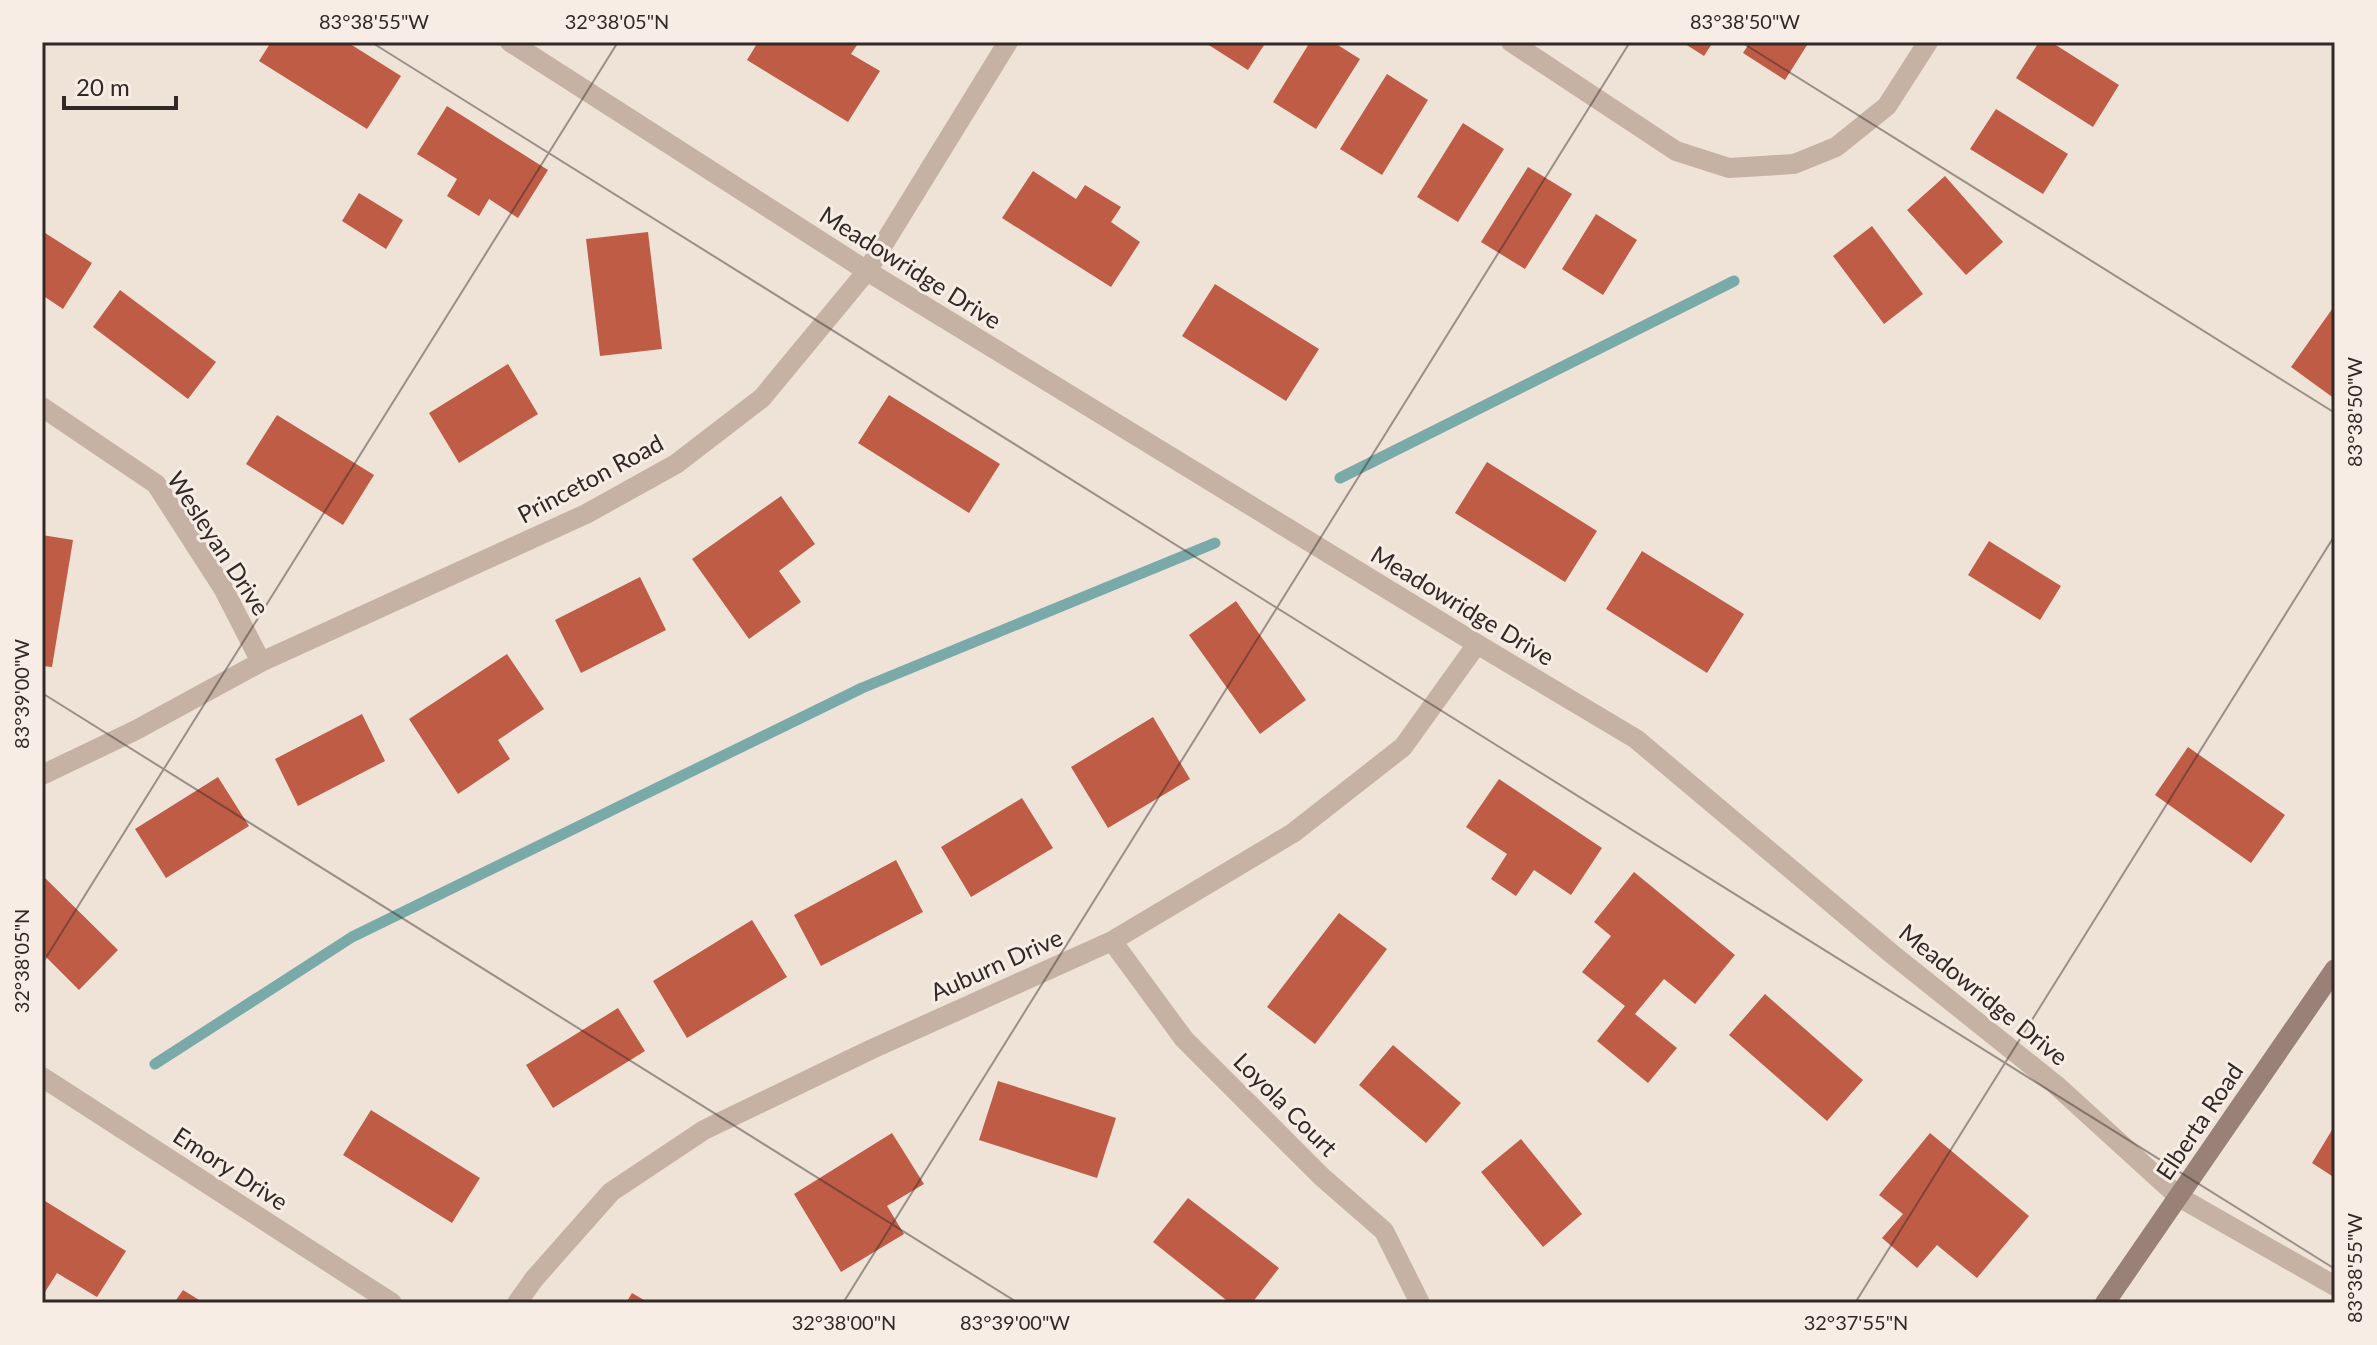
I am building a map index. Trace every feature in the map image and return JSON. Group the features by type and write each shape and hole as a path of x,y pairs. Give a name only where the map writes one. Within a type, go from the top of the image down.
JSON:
{"street":[{"name":"Meadowridge Drive","path":"510,42 867,271 1636,739 1892,954 2056,1085 2179,1197 2335,1286"},
{"name":"Princeton Road","path":"42,775 136,730 261,662 586,514 676,464 762,398 867,271 1008,42"},
{"path":"1511,42 1676,151 1729,168 1794,164 1836,147 1887,106 1928,42"},
{"name":"Wesleyan Drive","path":"42,407 156,484 223,588 261,662"},
{"name":"Auburn Drive","path":"517,1303 534,1279 611,1192 704,1130 872,1049 1112,941 1293,833 1403,747 1477,644"},
{"name":"Loyola Court","path":"1112,941 1184,1039 1322,1177 1384,1231 1420,1303"},
{"name":"Elberta Road","path":"2105,1303 2335,969"},
{"name":"Emory Drive","path":"42,1077 392,1303"}],"building":[{"path":"271,42 347,42 401,76 367,129 259,61"},
{"path":"758,42 859,42 851,54 880,71 848,122 747,60"},
{"path":"1204,42 1266,42 1248,70"},
{"path":"1310,42 1333,42 1360,59 1316,129 1273,102"},
{"path":"1682,42 1713,42 1704,56"},
{"path":"1750,42 1809,42 1785,80 1743,53"},
{"path":"2039,42 2051,42 2119,85 2093,127 2016,78"},
{"path":"1387,74 1428,100 1382,175 1340,149"},
{"path":"447,106 548,170 518,218 489,199 479,216 447,196 457,179 417,154"},
{"path":"1996,109 2068,154 2043,194 1970,149"},
{"path":"1463,123 1504,149 1458,222 1417,197"},
{"path":"1528,167 1572,194 1525,269 1481,242"},
{"path":"1033,171 1076,199 1085,185 1121,207 1111,222 1140,242 1111,287 1002,218"},
{"path":"1945,176 2003,242 1966,275 1907,210"},
{"path":"359,193 403,220 386,249 342,221"},
{"path":"1596,214 1637,240 1603,295 1562,269"},
{"path":"1872,226 1923,294 1884,324 1833,256"},
{"path":"42,231 92,263 63,309 42,295"},
{"path":"648,232 662,349 600,356 586,239"},
{"path":"1215,284 1319,349 1286,401 1182,336"},
{"path":"120,290 216,362 188,399 93,327"},
{"path":"2335,305 2335,399 2291,367"},
{"path":"508,364 538,414 459,463 429,413"},
{"path":"889,395 1000,464 969,513 858,443"},
{"path":"277,415 374,475 343,525 246,464"},
{"path":"1487,462 1597,531 1565,582 1455,513"},
{"path":"781,496 815,544 779,571 801,602 749,639 692,559"},
{"path":"42,535 73,540 52,667 42,666"},
{"path":"1989,541 2061,586 2040,620 1968,575"},
{"path":"1642,551 1744,614 1707,673 1606,609"},
{"path":"640,577 666,630 581,673 555,620"},
{"path":"1236,601 1306,700 1260,734 1189,635"},
{"path":"507,654 544,709 498,740 510,759 458,794 409,719"},
{"path":"362,714 385,761 298,806 275,759"},
{"path":"1153,717 1190,779 1108,828 1071,767"},
{"path":"2188,747 2285,815 2251,863 2155,795"},
{"path":"218,777 249,826 166,878 135,829"},
{"path":"1499,779 1602,848 1571,895 1534,870 1516,896 1491,879 1507,854 1466,827"},
{"path":"1022,798 1053,848 971,897 941,847"},
{"path":"896,860 923,912 821,966 794,915"},
{"path":"1634,872 1735,955 1695,1004 1664,979 1635,1014 1677,1048 1648,1083 1597,1041 1625,1006 1582,972 1611,936 1594,922"},
{"path":"42,875 118,950 79,990 42,953"},
{"path":"1339,913 1387,949 1315,1044 1267,1007"},
{"path":"752,920 787,977 687,1038 653,981"},
{"path":"1765,994 1863,1080 1827,1121 1729,1035"},
{"path":"618,1008 645,1051 553,1108 526,1065"},
{"path":"1393,1045 1461,1103 1426,1143 1359,1085"},
{"path":"998,1081 1116,1118 1097,1178 979,1140"},
{"path":"371,1110 480,1178 452,1223 343,1155"},
{"path":"2335,1125 2335,1178 2312,1163"},
{"path":"892,1133 924,1184 887,1206 904,1234 841,1272 794,1194"},
{"path":"1930,1133 2029,1216 1977,1278 1937,1245 1917,1268 1882,1238 1903,1214 1879,1195"},
{"path":"1521,1139 1582,1214 1543,1247 1481,1172"},
{"path":"1188,1198 1279,1268 1252,1303 1230,1303 1153,1242"},
{"path":"45,1201 126,1251 97,1297 57,1273 45,1292 42,1290 42,1205"},
{"path":"183,1290 204,1303 174,1303"},
{"path":"632,1293 649,1303 626,1303"}],"waterway":[{"path":"1340,478 1734,281"},
{"path":"155,1064 352,937 862,688 1215,543"}]}
